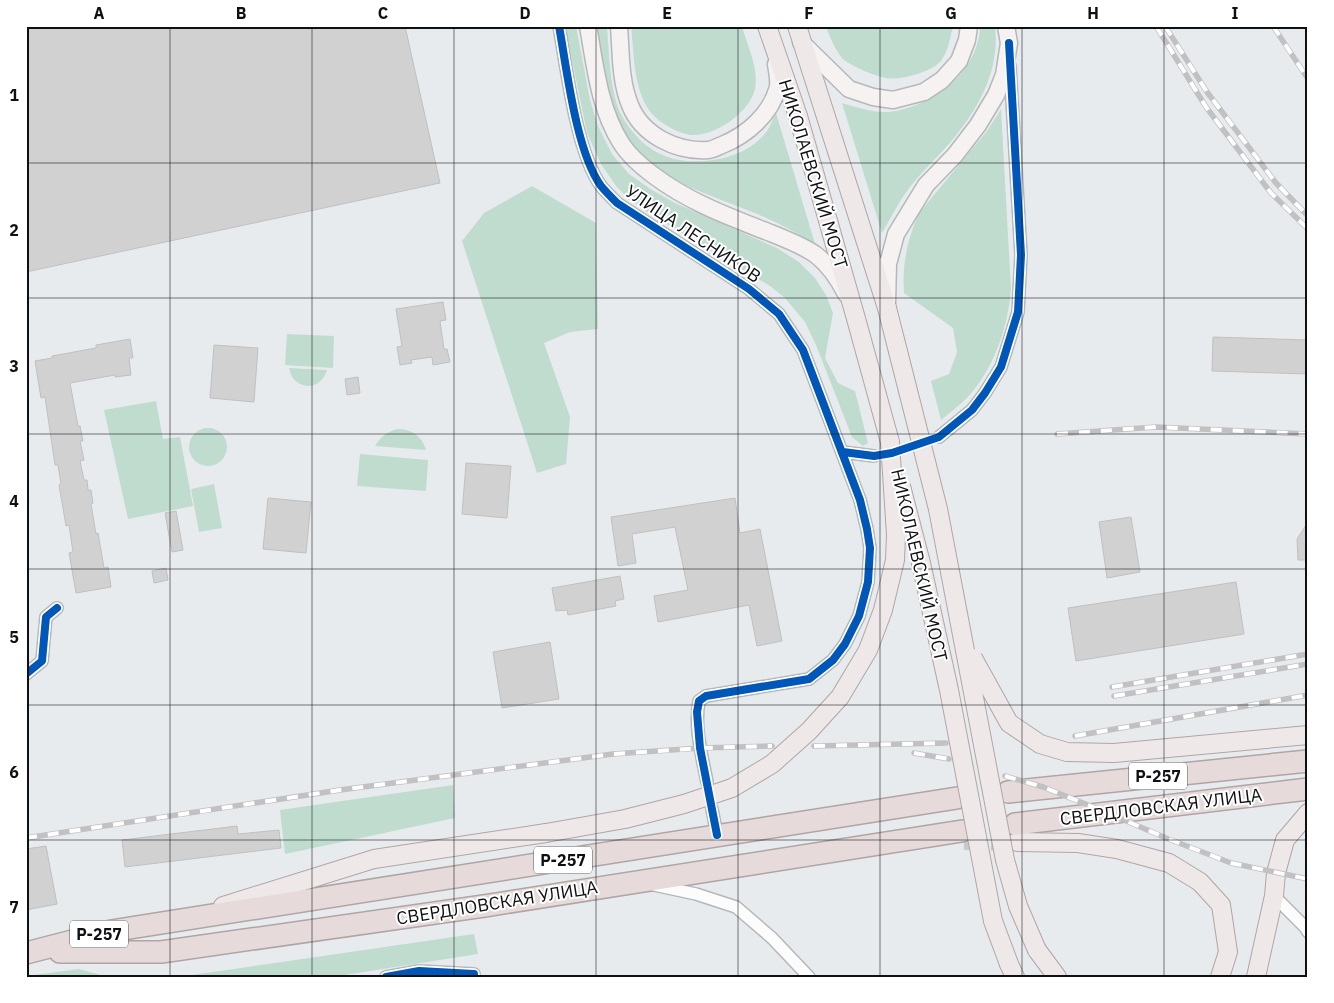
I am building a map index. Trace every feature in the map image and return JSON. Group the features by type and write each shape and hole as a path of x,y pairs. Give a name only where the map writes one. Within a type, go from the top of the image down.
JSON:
{"highway":[{"name":"СВЕРДЛОВСКАЯ УЛИЦА","path":"1008,792 1308,761"},
{"name":"СВЕРДЛОВСКАЯ УЛИЦА","path":"1016,833 1308,789"},
{"name":"СВЕРДЛОВСКАЯ УЛИЦА","path":"28,952 111,931 957,798"},
{"name":"СВЕРДЛОВСКАЯ УЛИЦА","path":"28,952 161,952 484,906 819,854 963,836"}],"main road":[{"path":"588,26 598,82 607,113 621,143 638,163 667,185 701,205 787,240 816,255 840,282 856,315"},
{"path":"618,26 624,89 630,107 652,134 663,141 688,148 709,150 736,140 751,128 770,106 778,85 774,48"},
{"name":"НИКОЛАЕВСКИЙ МОСТ","path":"767,26 798,116 856,315 890,442 921,563 949,690 993,921 1012,971"},
{"path":"799,34 849,89 873,97 893,100 924,92 942,80 959,61 967,40 969,26"},
{"path":"887,308 888,264 896,234 926,186 955,155 978,125 996,95 1004,75 1009,43 1006,26"},
{"name":"НИКОЛАЕВСКИЙ МОСТ","path":"799,34 887,308 938,509 1005,860 1018,906 1037,950 1057,977"},
{"path":"170,922 374,860 624,819 684,804 732,788 772,764 809,731 840,697 868,650 883,610 895,560 896,535 890,442"},
{"path":"964,642 1009,723 1040,744 1067,752 1114,753 1308,735"},
{"path":"1256,977 1274,896 1276,873 1285,840 1308,813"},
{"path":"1016,833 1117,849 1169,863 1200,882 1222,905 1228,952 1220,977"}],"street":[{"name":"УЛИЦА ЛЕСНИКОВ","path":"559,26 578,128 589,162 601,185 617,203 749,289 780,314 803,350 843,452 860,500 870,548 868,582 859,616 833,660 809,678 706,696 700,701 697,712 700,748 707,782"},
{"path":"939,437 972,410 985,393 1001,367 1018,312 1021,255 1009,43"},
{"path":"843,452 874,456"},
{"path":"26,674 42,661 46,617 57,608"},
{"path":"712,809 717,835"},
{"path":"638,881 696,894 736,907 772,938 809,977"},
{"path":"1274,896 1308,932"},
{"path":"386,977 419,972 474,974"}],"green space":[{"path":"565,26 576,26 590,100 598,126 612,154 629,174 675,203 777,248 799,262 815,278 826,295 833,313 825,358 838,383 855,391 868,443 863,446 852,437 805,322 785,298 770,286 655,217 629,199 616,186 601,164 587,133"},
{"path":"597,26 607,26 609,60 615,97 622,116 641,140 651,149 663,155 689,161 704,161 731,156 743,151 759,140 767,131 776,113 815,244 765,217 683,184 668,176 641,155 623,129 612,101"},
{"path":"631,26 742,26 755,73 756,81 752,98 739,114 710,132 691,135 666,126 655,117 642,98 635,68"},
{"path":"826,26 953,26 947,50 936,66 906,77 892,79 870,73 844,60 839,54"},
{"path":"980,26 995,26 996,42 991,72 980,100 954,138 906,192 882,233 842,103 871,111 888,112 904,109 936,95 950,85 971,58 978,43"},
{"path":"1001,109 1011,289 1007,316 994,356 981,380 966,399 941,420 931,381 949,374 957,352 953,328 904,293 906,252 919,213 987,131"},
{"path":"532,186 596,223 598,329 570,332 544,343 570,417 566,464 537,473 462,241 484,213"},
{"path":"287,334 334,336 333,368 285,365"},
{"path":"289,368 327,370 319,382 307,386 301,385 296,381"},
{"path":"156,401 163,439 180,437 193,506 128,519 104,410"},
{"path":"208,428 222,433 227,447 222,461 208,466 194,461 189,447 194,433"},
{"path":"397,429 407,430 416,434 426,450 375,446 384,435"},
{"path":"360,454 428,460 426,491 357,486"},
{"path":"214,484 222,528 199,532 191,489"},
{"path":"453,785 455,818 285,854 280,810"},
{"path":"474,934 478,954 332,977 178,977"},
{"path":"79,969 108,977 26,977 26,976"}],"building":[{"path":"26,26 405,26 440,183 26,272"},
{"path":"443,302 446,320 440,321 444,349 447,349 450,362 433,365 432,357 411,360 412,363 400,365 397,347 402,346 396,309"},
{"path":"1213,337 1308,340 1308,374 1212,371"},
{"path":"130,339 133,358 129,358 131,375 115,377 115,375 70,383 78,426 80,426 83,441 80,441 84,460 80,461 84,480 87,480 88,490 91,490 93,503 91,504 96,534 98,533 104,568 108,567 111,587 76,593 69,553 73,552 69,525 66,526 59,485 61,484 58,465 55,465 45,397 41,398 35,361 96,348 96,345"},
{"path":"214,345 258,348 254,402 210,398"},
{"path":"358,377 360,393 347,395 345,379"},
{"path":"466,463 511,466 507,518 462,514"},
{"path":"268,498 311,502 306,553 263,549"},
{"path":"735,498 740,533 760,529 782,641 757,646 749,605 658,622 654,596 688,590 675,527 632,534 636,563 618,566 611,517"},
{"path":"176,511 183,550 172,552 165,513"},
{"path":"1131,517 1140,572 1107,578 1099,522"},
{"path":"1308,522 1308,560 1298,560 1297,539"},
{"path":"166,568 168,580 154,583 152,571"},
{"path":"620,576 624,599 615,601 616,606 568,615 567,610 556,611 552,588"},
{"path":"1236,582 1244,634 1076,661 1068,608"},
{"path":"550,642 559,699 502,708 493,652"},
{"path":"237,826 238,834 279,830 281,848 125,867 122,840"},
{"path":"46,846 57,904 26,910 26,849"}],"tunnel":[{"path":"874,456 892,453 939,437"},
{"path":"957,798 1008,792"},
{"path":"964,841 1016,842"}],"railway":[{"path":"1156,26 1206,107 1271,193 1308,229"},
{"path":"1165,26 1207,92 1276,183 1308,216"},
{"path":"1273,26 1308,79"},
{"path":"1057,434 1156,427 1308,434"},
{"path":"1112,687 1308,654"},
{"path":"1114,696 1308,664"},
{"path":"1075,736 1308,695"},
{"path":"814,746 946,743"},
{"path":"26,838 340,790 613,754 700,748 772,746"},
{"path":"914,753 949,759"},
{"path":"1005,776 1043,787 1231,863 1308,879"}],"cycle path":[{"path":"559,26 579,132 592,171 601,186 617,203 749,289 779,314 803,350 860,500 867,529 870,548 868,582 859,616 845,644 833,660 809,679 706,696 699,701 697,712 700,748 717,835"},
{"path":"843,452 874,456 892,453 939,437 972,410 1001,367 1018,312 1021,255 1009,43"},
{"path":"26,674 42,661 46,617 57,608"},
{"path":"386,977 419,971 474,974"}]}
